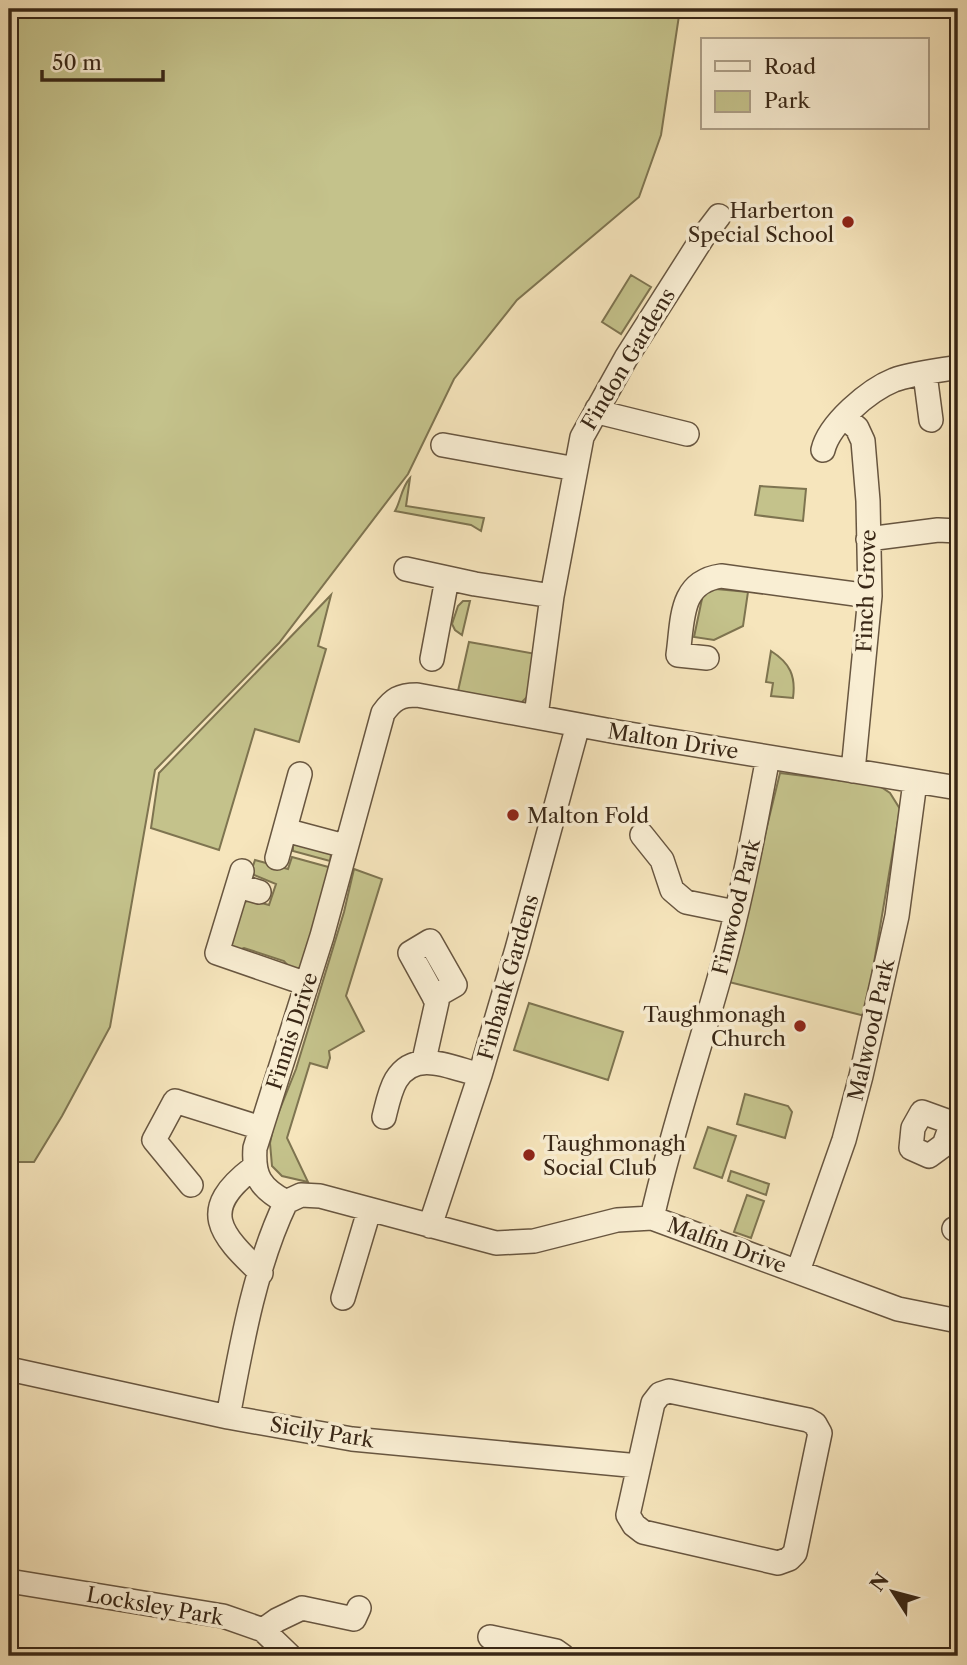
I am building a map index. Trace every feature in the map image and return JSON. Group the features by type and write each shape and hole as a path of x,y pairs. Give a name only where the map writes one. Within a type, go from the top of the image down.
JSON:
{"street":[{"name":"Findon Gardens","path":"536,716 552,596 582,437 703,237 719,216"},
{"path":"823,450 826,438 844,417 868,396 894,380 958,367"},
{"path":"925,374 932,420"},
{"path":"597,409 606,414 687,435"},
{"name":"Finch Grove","path":"844,417 856,428 863,441 868,501 870,596 853,771"},
{"path":"443,445 576,469"},
{"path":"868,539 938,530 958,531"},
{"path":"406,569 447,579 552,596"},
{"path":"707,658 678,654 684,609 690,592 706,578 721,576 870,596"},
{"path":"432,659 447,579"},
{"name":"Malton Drive","path":"390,703 402,695 417,695 578,725 958,788"},
{"name":"Finnis Drive","path":"253,1168 261,1128 322,936 383,713 390,703"},
{"name":"Finbank Gardens","path":"430,1226 480,1075 578,725"},
{"name":"Finwood Park","path":"652,1219 662,1169 690,1082 736,912 768,757"},
{"path":"277,858 300,774"},
{"name":"Malwood Park","path":"798,1271 844,1140 862,1076 897,916 915,782"},
{"path":"285,830 345,846"},
{"path":"642,835 662,860 672,890 686,902 736,912"},
{"path":"246,883 217,953 307,984"},
{"path":"424,1060 437,1002 434,997"},
{"path":"384,1116 396,1081 407,1067 424,1060 480,1075"},
{"path":"191,1185 154,1140 175,1101 261,1128"},
{"path":"229,1417 243,1343 261,1273 286,1202 265,1188 253,1168 235,1182 225,1198 219,1210 220,1225 224,1234 261,1273"},
{"name":"Malfin Drive","path":"286,1202 301,1195 320,1196 496,1243 534,1241 617,1220 652,1219 898,1309 958,1321"},
{"path":"343,1298 369,1211"},
{"name":"Sicily Park","path":"9,1369 229,1417 352,1439 639,1466"},
{"path":"668,1391 808,1420 816,1424 820,1433 795,1553 789,1559 778,1563 643,1532 634,1525 628,1515 639,1466 653,1403 660,1394 668,1391"},
{"name":"Locksley Park","path":"9,1581 223,1616 263,1630 290,1656"},
{"path":"263,1630 277,1619 302,1608 354,1619 359,1608"},
{"path":"490,1637 556,1651 563,1656"}],"green space":[{"path":"9,9 680,9 661,135 639,197 517,300 454,379 408,474 279,643 155,770 110,1027 34,1162 9,1162"},
{"path":"631,275 651,287 621,334 602,322"},
{"path":"410,478 406,506 484,518 481,531 471,525 395,511"},
{"path":"760,486 806,489 803,521 755,515"},
{"path":"716,589 748,592 743,626 714,640 694,637 703,594"},
{"path":"331,595 318,646 326,649 299,742 255,729 219,850 151,828 159,773"},
{"path":"463,601 470,601 462,635 452,624 458,606"},
{"path":"469,642 536,654 528,696 521,703 458,691"},
{"path":"771,651 783,660 790,671 794,683 793,698 771,696 773,683 766,682"},
{"path":"780,773 878,785 890,793 900,809 865,1016 729,982"},
{"path":"300,842 325,848 331,855 330,861 293,851 293,844"},
{"path":"292,857 332,868 305,962 299,969 290,968 284,961 244,948 236,951 230,944 242,903 250,900 269,905 276,884 254,875 252,869 255,860 288,869"},
{"path":"354,869 382,879 346,996 364,1031 329,1051 327,1068 310,1063 287,1138 308,1182 282,1176 272,1166 270,1143 274,1124 296,1069 344,912"},
{"path":"529,1003 623,1032 608,1080 514,1050"},
{"path":"745,1094 788,1106 792,1112 785,1138 737,1124"},
{"path":"708,1127 736,1136 722,1178 694,1168"},
{"path":"731,1171 769,1184 766,1195 728,1181"},
{"path":"747,1195 764,1201 751,1238 734,1232"}],"place":[{"name":"Harberton Special School","path":"848,222"},
{"name":"Malton Fold","path":"513,815"},
{"name":"Taughmonagh Church","path":"800,1026"},
{"name":"Taughmonagh Social Club","path":"529,1155"}]}
